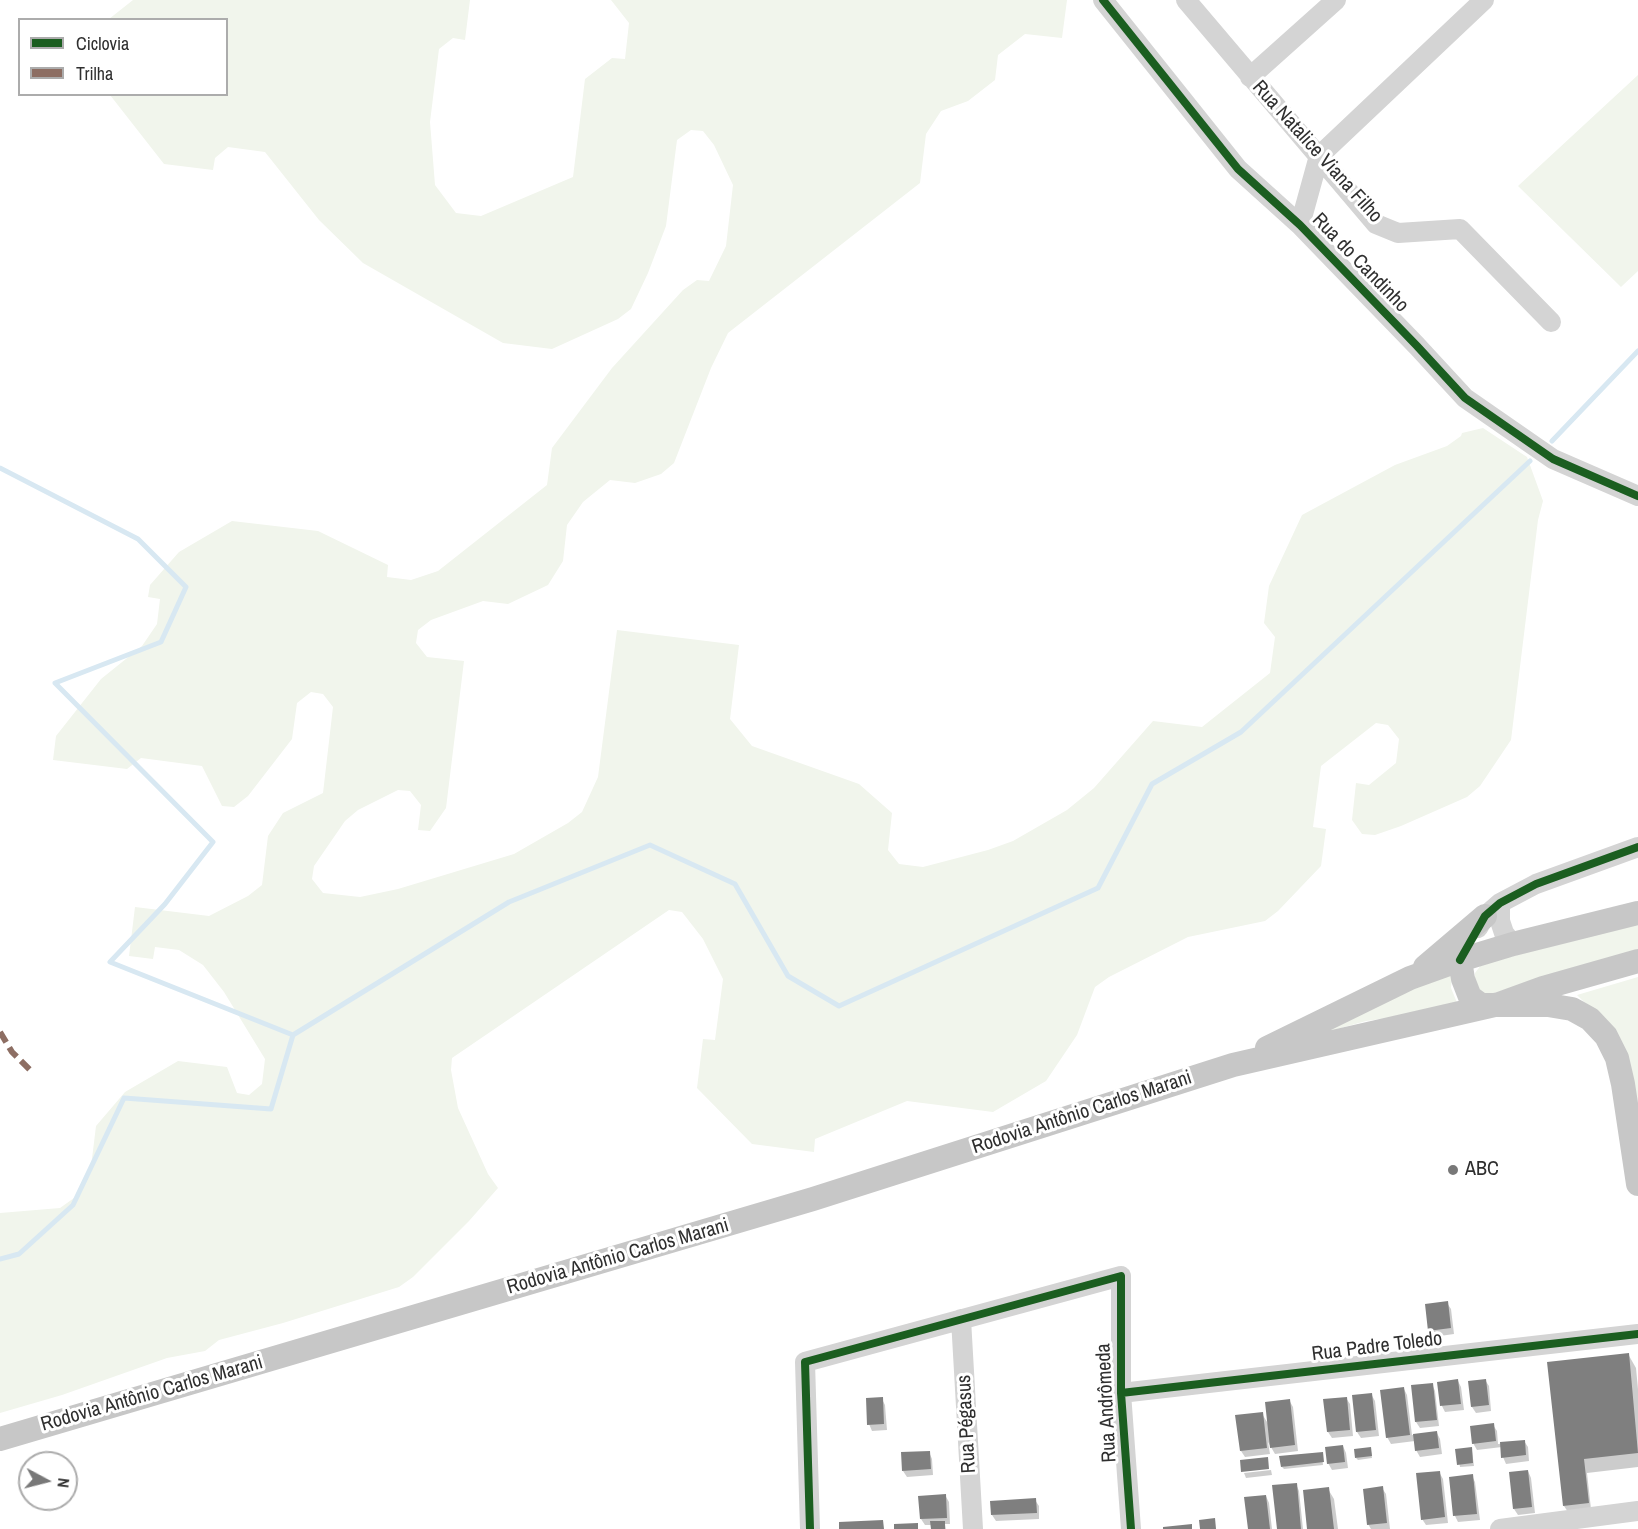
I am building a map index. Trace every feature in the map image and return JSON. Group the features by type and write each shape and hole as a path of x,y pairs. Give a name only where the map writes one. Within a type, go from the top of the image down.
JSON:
{"main road":[{"path":"1410,978 1492,910"},
{"name":"Rodovia Antônio Carlos Marani","path":"1233,1065 1410,978 1514,944 1638,913"},
{"path":"1460,960 1463,979 1470,997 1481,1005 1548,1005 1572,1009 1590,1019 1606,1036 1617,1058 1623,1084 1638,1184"},
{"name":"Rodovia Antônio Carlos Marani","path":"0,1439 813,1199 1233,1065 1499,1004 1543,988 1638,962"}],"street":[{"name":"Rua do Candinho","path":"1103,0 1238,169 1300,225 1466,398 1553,459 1638,496"},
{"path":"1250,76 1336,0"},
{"path":"1300,225 1318,156 1484,0"},
{"name":"Rua Natalice Viana Filho","path":"1191,2 1250,76 1376,224 1398,233 1460,229 1551,322"},
{"path":"1460,960 1492,910 1536,884 1638,847"},
{"path":"1492,910 1500,921 1504,933 1514,944"},
{"name":"Rua Andrômeda","path":"961,1319 1121,1276 1121,1393 1131,1529"},
{"path":"810,1529 805,1362 961,1319"},
{"name":"Rua Pégasus","path":"961,1319 973,1529"},
{"name":"Rua Padre Toledo","path":"1121,1393 1638,1334"},
{"path":"1500,1529 1638,1510"}],"shaded area":[{"path":"133,0 470,0 465,40 453,38 439,49 430,122 435,185 456,213 481,216 573,177 585,79 612,58 625,59 629,23 611,0 1067,0 1062,38 1025,34 998,55 995,80 968,101 941,111 926,134 920,183 728,333 711,368 674,463 661,474 635,483 610,480 583,502 567,525 563,561 548,585 508,604 483,601 431,620 418,630 416,643 427,657 464,661 446,808 430,831 418,830 421,805 410,791 398,790 358,810 345,821 314,866 312,879 323,893 360,897 398,889 514,854 568,823 582,812 598,777 617,630 739,645 730,719 752,746 859,784 892,813 888,850 899,864 923,867 1013,841 1067,810 1094,788 1153,721 1202,727 1270,673 1275,637 1264,623 1269,586 1302,515 1395,465 1447,446 1462,433 1483,428 1527,457 1543,501 1538,520 1511,740 1480,786 1467,797 1401,826 1375,835 1362,834 1352,820 1356,783 1369,785 1396,763 1399,739 1388,725 1376,723 1321,766 1313,827 1326,829 1321,866 1278,911 1265,921 1188,937 1109,977 1095,987 1077,1035 1046,1081 993,1112 907,1101 815,1139 814,1152 752,1144 697,1088 703,1039 715,1040 723,979 703,939 682,912 669,910 452,1058 451,1070 458,1108 488,1174 498,1188 469,1221 413,1277 399,1287 219,1340 205,1351 167,1358 62,1395 0,1413 0,1213 60,1208 74,1198 90,1175 96,1126 125,1092 178,1061 227,1067 237,1093 249,1095 262,1084 265,1059 224,992 203,965 179,950 155,947 153,959 129,956 135,907 209,916 248,896 262,885 268,836 283,813 323,793 333,707 323,694 311,692 297,703 292,739 248,796 234,807 222,806 202,766 141,758 127,769 53,760 56,736 101,679 142,646 157,624 160,599 148,597 150,585 179,552 232,521 318,531 388,565 387,577 411,580 438,571 547,485 552,448 612,368 683,290 697,280 709,281 726,246 733,185 714,145 703,131 691,130 677,140 666,226 631,309 618,319 552,349 503,343 363,263 319,220 265,152 228,147 215,158 213,170 164,164 111,96 228,96 228,18 110,18"},
{"path":"1638,75 1638,271 1621,287 1518,186"},
{"path":"1638,922 1638,950 1487,995 1474,986 1475,973 1481,965"},
{"path":"1457,967 1452,976 1451,988 1458,1005 1425,1013 1366,1021 1270,1048"},
{"path":"1638,977 1638,1153 1591,1009 1577,995"}],"building":[{"path":"1448,1301 1451,1328 1428,1331 1425,1304"},
{"path":"1629,1353 1638,1453 1584,1459 1589,1503 1563,1506 1547,1362"},
{"path":"1458,1379 1461,1404 1440,1406 1437,1382"},
{"path":"1486,1379 1489,1405 1471,1407 1468,1381"},
{"path":"1433,1383 1437,1420 1415,1422 1411,1385"},
{"path":"1404,1387 1410,1435 1386,1438 1380,1390"},
{"path":"1372,1393 1376,1430 1356,1432 1352,1395"},
{"path":"883,1397 884,1424 867,1425 866,1398"},
{"path":"1347,1397 1350,1430 1327,1432 1323,1399"},
{"path":"1290,1399 1295,1445 1270,1448 1265,1402"},
{"path":"1263,1412 1267,1448 1240,1451 1235,1415"},
{"path":"1494,1423 1496,1441 1472,1444 1470,1426"},
{"path":"1437,1431 1439,1448 1415,1451 1413,1434"},
{"path":"1525,1440 1526,1455 1501,1458 1500,1442"},
{"path":"1343,1445 1345,1462 1327,1464 1325,1447"},
{"path":"1371,1447 1372,1456 1355,1458 1354,1449"},
{"path":"1472,1447 1473,1463 1457,1465 1455,1449"},
{"path":"930,1451 931,1469 902,1471 901,1452"},
{"path":"1323,1452 1324,1462 1281,1467 1279,1456"},
{"path":"1268,1457 1269,1469 1241,1472 1240,1460"},
{"path":"1528,1470 1532,1507 1513,1509 1509,1472"},
{"path":"1440,1471 1445,1517 1421,1520 1416,1473"},
{"path":"1473,1474 1477,1514 1453,1516 1449,1477"},
{"path":"1297,1483 1301,1529 1277,1529 1272,1485"},
{"path":"1383,1486 1387,1523 1367,1525 1363,1489"},
{"path":"1329,1487 1334,1529 1307,1529 1303,1490"},
{"path":"946,1494 947,1518 920,1519 918,1496"},
{"path":"1266,1495 1270,1529 1248,1529 1244,1497"},
{"path":"1036,1498 1037,1513 991,1515 990,1501"},
{"path":"1215,1518 1216,1529 1200,1529 1199,1520"},
{"path":"883,1520 884,1529 839,1529 839,1522"},
{"path":"930,1521 945,1521 945,1529 931,1529"},
{"path":"918,1523 918,1529 894,1529 894,1524"},
{"path":"1192,1524 1192,1529 1163,1529 1163,1527"}],"waterway":[{"path":"1552,441 1638,351"},
{"path":"0,468 138,539 186,587 161,642 55,683 213,842 165,904 110,962 293,1035 509,902 650,845 735,884 788,976 839,1006 1098,888 1152,784 1241,732 1530,461"},
{"path":"0,1259 19,1254 73,1205 124,1098 271,1109 293,1035"}],"marked path":[{"path":"0,1032 12,1052 32,1072"}],"cycle path":[{"path":"1103,0 1238,169 1300,225 1465,398 1553,459 1638,496"},
{"path":"1460,960 1485,916 1500,903 1536,884 1638,847"},
{"path":"810,1529 805,1362 1121,1276 1121,1393 1131,1529"},
{"path":"1121,1393 1638,1334"}],"place":[{"name":"ABC","path":"1453,1170"}]}
